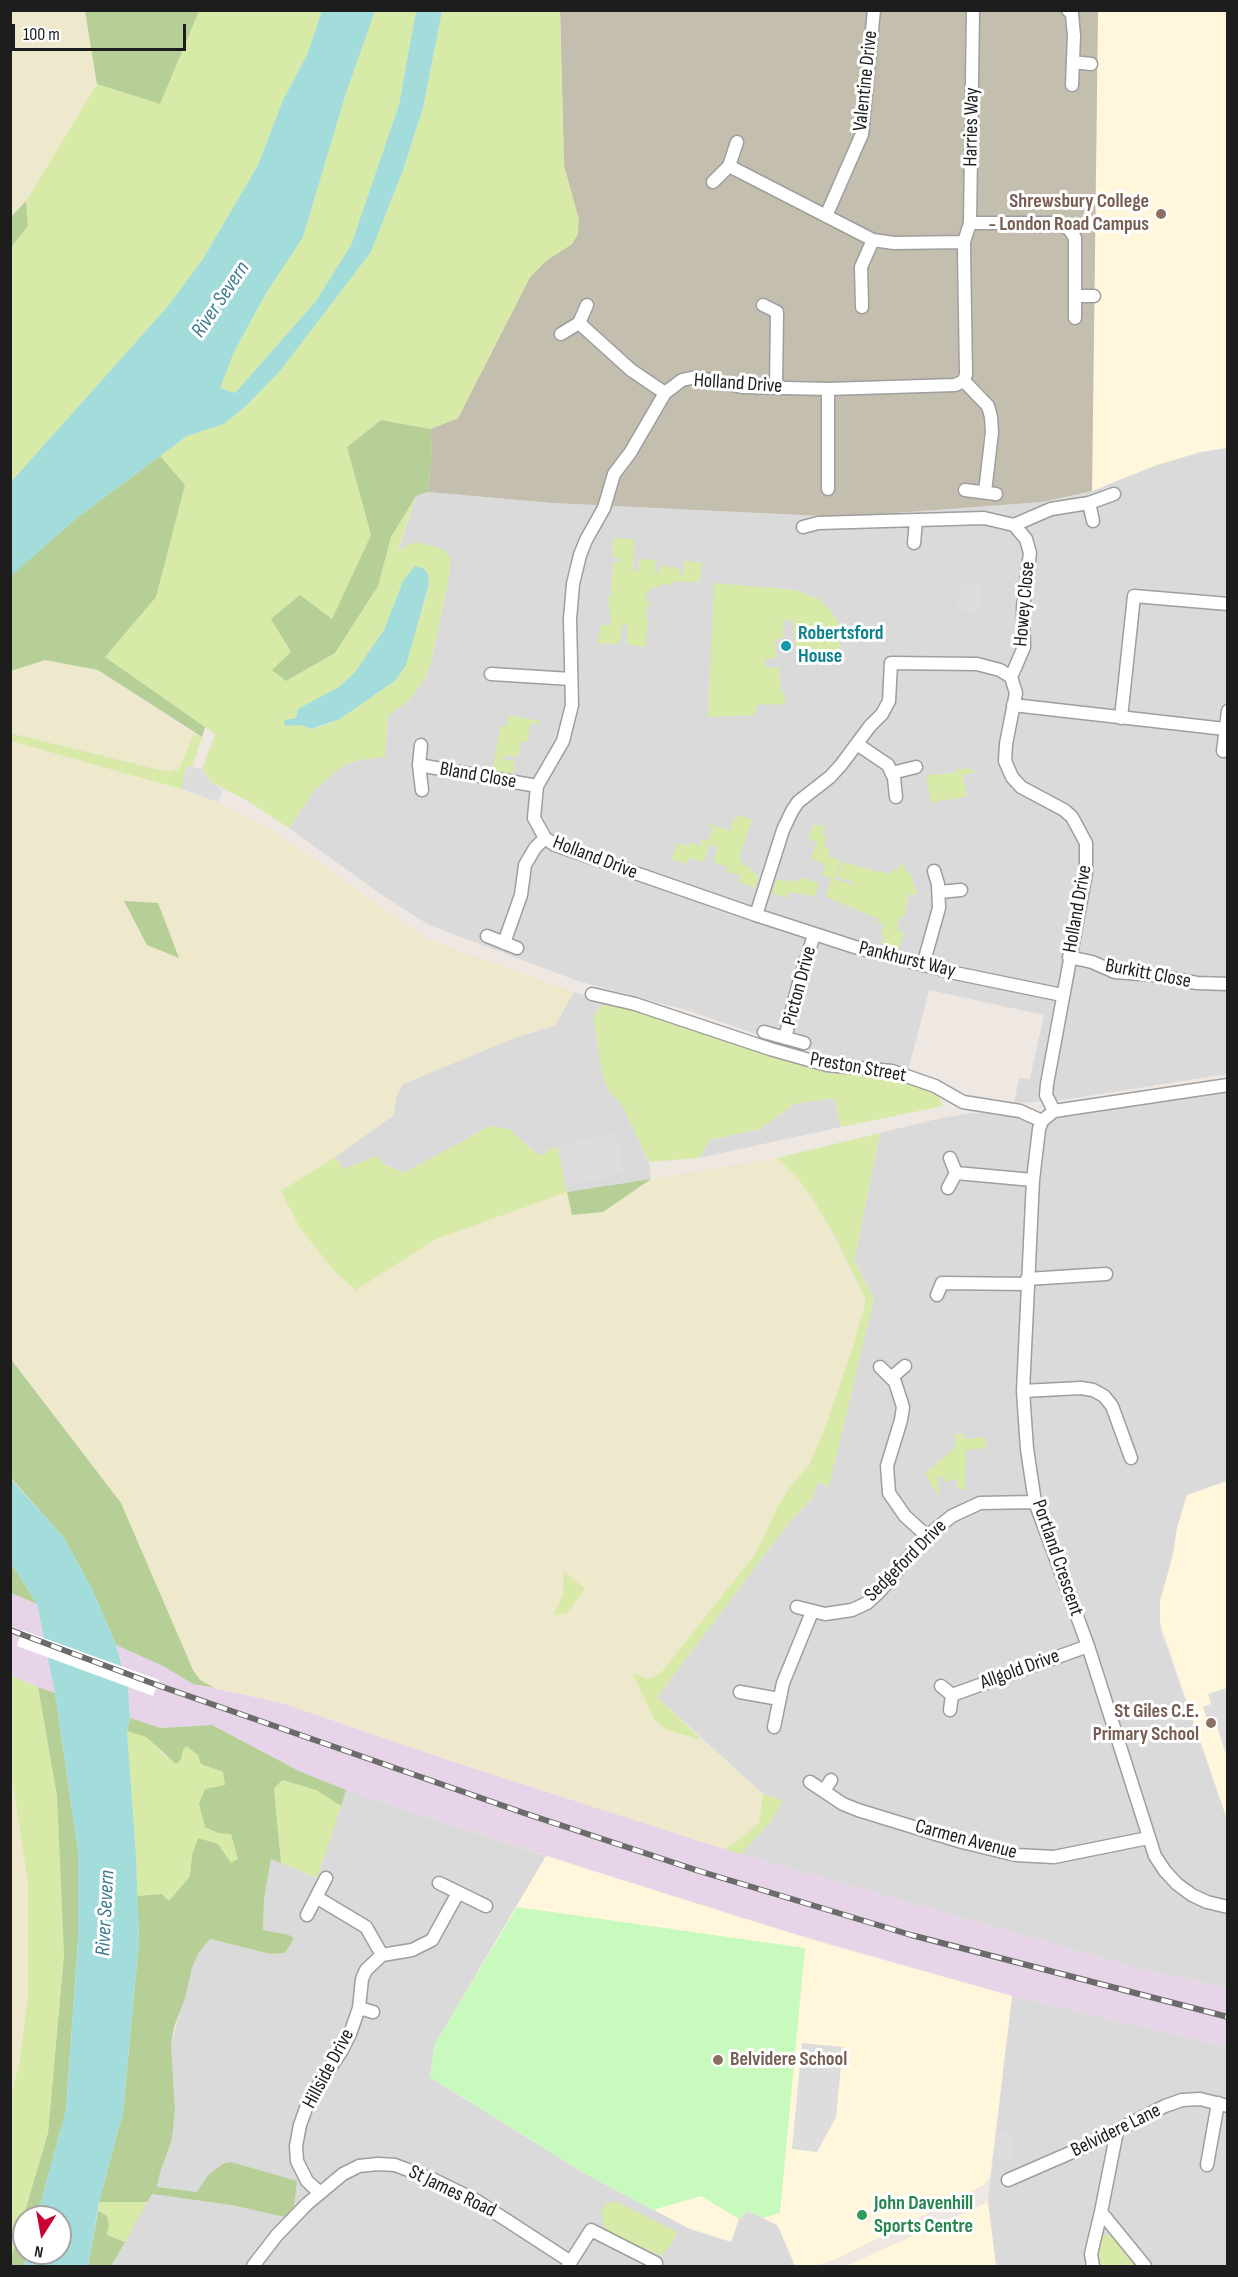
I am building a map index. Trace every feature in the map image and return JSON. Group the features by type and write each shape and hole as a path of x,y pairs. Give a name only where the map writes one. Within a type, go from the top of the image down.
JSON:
{"street":[{"name":"Valentine Drive","path":"826,216 862,134 874,10"},
{"name":"Harries Way","path":"964,242 970,223 974,10"},
{"path":"1068,10 1072,14 1072,85"},
{"path":"1073,62 1091,64"},
{"path":"713,182 729,166 737,142"},
{"path":"729,166 873,240 894,243 964,242 966,374 964,381 988,406 992,432 991,493 965,490"},
{"path":"970,223 1059,223 1069,229 1075,238 1075,318"},
{"path":"862,307 861,267 873,240"},
{"path":"1075,296 1095,296"},
{"path":"561,334 579,322 587,305"},
{"path":"763,305 777,312 776,387"},
{"path":"579,322 631,370 665,393"},
{"name":"Holland Drive","path":"756,915 555,845 545,838 534,818 537,786 563,741 572,705 570,619 573,584 580,555 604,508 614,474 630,453 665,393 682,380 696,377 742,387 828,389 955,385 964,381"},
{"path":"828,389 828,489"},
{"path":"803,527 818,523 984,518 1014,525 1051,509 1089,503 1114,494"},
{"path":"1089,503 1093,521"},
{"path":"914,543 916,521"},
{"name":"Howey Close","path":"1011,677 1024,646 1023,607 1030,554 1026,539 1014,525"},
{"path":"1121,718 1134,596 1227,604"},
{"path":"756,915 792,811 798,802 830,777 886,708 891,663 977,664 1000,670 1011,677"},
{"path":"491,674 571,679"},
{"name":"Holland Drive","path":"1011,677 1016,693 1005,761 1012,777 1021,786 1064,810 1072,817 1086,843 1086,867 1047,1084 1046,1095 1054,1110"},
{"path":"1013,705 1225,729"},
{"path":"1223,751 1227,711"},
{"path":"857,744 888,765 892,773 896,797"},
{"name":"Bland Close","path":"421,745 419,765 422,790"},
{"name":"Bland Close","path":"419,765 537,786"},
{"path":"892,773 916,767"},
{"path":"504,943 521,895 525,865 535,848 545,838"},
{"path":"923,965 939,908 939,892 934,871"},
{"path":"939,892 961,890"},
{"name":"Pankhurst Way","path":"756,915 814,935 923,965 1062,995"},
{"name":"Picton Drive","path":"785,1038 814,935"},
{"path":"487,936 518,948"},
{"name":"Burkitt Close","path":"1069,957 1092,962 1115,972 1153,975 1197,983 1227,984"},
{"name":"Preston Street","path":"592,994 635,1004 770,1049 827,1065 892,1071 935,1086 963,1101 1020,1111 1042,1121"},
{"path":"764,1032 804,1043"},
{"path":"1042,1121 1054,1110 1227,1085"},
{"name":"Portland Crescent","path":"1042,1121 1033,1180 1023,1391 1027,1449 1035,1502 1088,1646 1155,1856 1177,1884 1207,1902 1227,1908"},
{"path":"948,1188 956,1173 950,1158"},
{"path":"956,1173 1033,1180"},
{"path":"1090,1261 1090,1275"},
{"path":"939,1284 1027,1282 1106,1274"},
{"path":"892,1377 905,1366"},
{"path":"880,1367 892,1377 901,1394 903,1407 888,1466 889,1493 905,1516 927,1536"},
{"path":"1023,1391 1081,1388 1093,1390 1104,1396 1112,1406 1131,1458"},
{"path":"1114,1449 1126,1445"},
{"name":"Sedgeford Drive","path":"796,1607 825,1614 846,1611 867,1603 927,1536 951,1516 980,1503 1035,1502"},
{"path":"774,1726 790,1662 812,1612"},
{"name":"Allgold Drive","path":"952,1695 1088,1646"},
{"path":"941,1686 952,1695 950,1710"},
{"path":"740,1692 779,1700"},
{"path":"824,1791 831,1780"},
{"name":"Carmen Avenue","path":"810,1782 858,1810 962,1842 1016,1855 1054,1857 1148,1838"},
{"path":"307,1915 326,1878"},
{"path":"439,1883 486,1906"},
{"path":"316,1897 366,1927 382,1954 412,1950 432,1940 458,1893"},
{"name":"Hillside Drive","path":"320,2193 307,2181 297,2161 296,2146 300,2125 309,2100 346,2042 358,2008 362,1979 366,1970 382,1954"},
{"name":"Hillside Drive","path":"358,2008 373,2012"},
{"name":"Belvidere Lane","path":"1008,2180 1182,2100 1200,2099 1223,2104"},
{"path":"1207,2165 1223,2104"},
{"path":"1093,2266 1091,2254 1117,2131"},
{"name":"St James Road","path":"253,2266 277,2235 343,2174 359,2166 378,2163 395,2165 432,2179 477,2201 569,2264"},
{"path":"1101,2212 1145,2266"},
{"path":"569,2264 594,2225 642,2262 656,2263"}],"shaded area":[{"path":"11,11 85,11 97,84 26,201 11,217"},
{"path":"560,11 1098,11 1092,491 1042,502 842,517 553,503 428,492 432,452 430,429 458,418 530,277 547,260 572,244 579,220 564,166"},
{"name":"Shrewsbury College - London Road Campus","path":"1098,11 1227,11 1227,448 1201,452 1154,466 1092,491"},
{"path":"1227,448 1227,1074 1055,1101 1014,1103 1019,1078 1030,1079 1044,1015 929,990 908,1071 884,1064 837,1058 781,1043 693,1012 578,981 429,925 382,895 289,828 315,790 343,766 359,760 384,757 388,716 409,700 424,680 431,662 450,572 450,558 398,552 416,496 428,492 553,503 842,517 1042,502 1092,491 1154,466 1201,451"},
{"path":"959,583 980,583 979,611 958,610"},
{"path":"45,660 98,670 194,734 179,769 168,772 11,733 11,671"},
{"path":"11,741 130,773 218,802 270,828 427,939 574,992 555,1025 512,1039 403,1084 396,1097 394,1115 282,1191 300,1228 336,1273 356,1290 436,1239 567,1192 572,1215 603,1212 651,1179 777,1158 799,1180 813,1199 866,1300 853,1347 825,1428 809,1465 790,1487 777,1508 756,1553 716,1605 660,1674 648,1679 633,1674 667,1730 702,1740 763,1794 759,1822 735,1843 724,1849 451,1761 282,1703 215,1688 200,1680 193,1670 121,1503 11,1358"},
{"path":"187,766 202,769 211,782 223,790 218,802 181,789"},
{"path":"574,992 605,1002 607,1088 622,1105 649,1162 651,1179 567,1192 557,1146 539,1156 509,1129 490,1126 404,1173 383,1164 343,1169 335,1157 394,1115 396,1097 403,1084 512,1039 555,1025"},
{"path":"1227,1091 1227,1481 1187,1495 1177,1528 1160,1628 1227,1819 1227,1988 1130,1966 741,1854 761,1832 783,1801 763,1794 657,1697 787,1525 813,1497 817,1483 828,1486 874,1298 854,1261 880,1133 972,1113 998,1112 1042,1121 1055,1119 1065,1113"},
{"path":"834,1098 841,1127 699,1158 710,1140 760,1129 794,1104"},
{"path":"616,1133 624,1173 566,1187 557,1146"},
{"name":"St Giles C.E. Primary School","path":"1227,1481 1227,1819 1160,1622 1160,1601 1187,1495"},
{"path":"10,1593 37,1604 55,1693 11,1676"},
{"path":"116,1645 163,1666 193,1684 282,1703 451,1761 724,1849 1130,1966 1227,1988 1227,2047 1012,1996 726,1914 346,1790 299,1771 212,1725 161,1728 130,1718 128,1687 153,1696 159,1680 123,1667"},
{"path":"1227,1688 1227,1758 1214,1716 1207,1718 1203,1707 1211,1704 1208,1694"},
{"path":"11,1771 28,1883 28,1994 20,2061 11,2099"},
{"path":"346,1790 546,1856 517,1907 430,2077 584,2173 690,2229 739,2219 748,2211 779,2226 795,2266 111,2266 151,2194 231,2205 285,2217 231,2162 224,2163 208,2175 197,2192 157,2188 172,2139 175,2110 171,2045 192,1968 199,1952 210,1939 270,1954 285,1953 294,1938 263,1930 264,1899 271,1858 317,1878"},
{"name":"Belvidere School","path":"546,1856 826,1944 1012,1996 990,2177 984,2185 836,2259 815,2266 795,2266 778,2226 763,2218 748,2211 739,2219 731,2242 690,2229 584,2173 430,2077 435,2044"},
{"path":"1012,1996 1227,2047 1227,2266 996,2266 988,2202"},
{"path":"802,2043 843,2047 836,2117 817,2152 792,2149"},
{"path":"997,2133 1014,2134 1012,2158 995,2160"},
{"path":"988,2202 996,2266 846,2266"}],"green space":[{"path":"85,11 199,11 160,104 97,84"},
{"path":"199,11 322,11 307,55 283,100 258,165 203,259 168,306 11,482 11,247 28,226 26,201 97,84 160,104"},
{"path":"375,11 416,11 399,105 351,245 316,301 235,393 219,388 234,352 265,295 303,237 346,93"},
{"path":"442,11 560,11 564,166 579,220 578,234 572,244 547,260 530,277 458,418 430,429 381,420 347,447 371,535 332,620 284,643 291,652 273,670 286,681 335,653 378,586 391,537 416,496 398,551 409,544 421,543 439,548 445,551 450,558 450,572 431,662 424,680 409,700 388,716 385,757 359,760 343,766 315,790 289,828 248,801 211,782 202,769 215,734 105,657 156,597 185,485 160,456 187,436 224,424 247,405 280,371 371,252 403,170 423,108","holes":["428,574 429,584 425,602 396,680 340,719 320,727 311,729 285,720 296,718 339,687 355,672 384,630 403,581"]},
{"path":"26,201 28,226 11,247 11,217"},
{"path":"381,420 430,429 432,452 428,492 416,496 391,537 378,586 335,653 286,681 272,670 291,652 271,619 300,595 332,619 371,535 347,447"},
{"path":"160,456 185,485 156,597 105,657 205,727 202,737 98,670 45,660 11,671 10,576 79,516"},
{"path":"614,538 634,539 633,571 638,571 639,559 655,560 655,573 659,573 660,566 662,566 680,568 679,574 683,575 685,561 702,563 698,582 673,581 673,585 661,584 660,587 651,587 651,591 647,591 646,601 650,602 650,606 647,606 645,647 627,644 627,624 623,624 619,643 597,643 601,625 611,625 608,597 610,597 614,562 620,563 621,558 612,557"},
{"path":"714,583 796,590 819,599 831,611 839,624 840,653 796,653 793,621 788,619 783,622 783,638 775,639 776,658 765,659 766,668 779,667 781,692 785,693 785,704 756,705 756,715 708,717"},
{"path":"508,715 540,721 540,724 531,723 527,742 521,742 518,757 504,755 503,759 515,762 513,774 495,771 493,768 501,725 507,726"},
{"path":"10,733 168,772 179,769 194,734 202,737 192,767 187,766 181,789 11,741"},
{"path":"956,769 973,769 974,773 962,775 967,796 949,800 946,793 947,799 931,803 926,775 955,773"},
{"path":"739,815 752,820 739,858 742,859 741,864 751,868 750,871 757,874 755,888 739,882 741,876 727,871 728,867 713,862 718,847 709,844 704,862 689,858 687,864 671,859 678,843 688,846 690,842 700,846 702,839 708,841 713,828 708,824 730,831 734,819"},
{"path":"813,825 825,826 823,836 827,838 824,847 830,849 828,856 840,860 835,879 854,885 854,882 837,877 842,862 891,874 893,869 898,870 902,864 911,876 917,893 916,895 909,894 904,917 900,917 897,929 904,933 900,951 884,946 882,943 884,936 881,935 884,925 878,923 879,919 826,897 831,878 822,875 825,864 811,859 817,842 808,839"},
{"path":"800,877 819,883 815,896 788,892 787,898 772,893 777,879 798,882"},
{"path":"124,901 158,903 179,958 147,945"},
{"path":"605,1002 675,1021 828,1073 892,1077 938,1095 943,1106 841,1127 834,1098 794,1104 760,1129 710,1140 699,1158 649,1162 622,1105 607,1088 601,1068 593,1016"},
{"path":"490,1126 509,1129 539,1156 557,1146 567,1192 436,1239 356,1290 336,1273 300,1228 281,1191 335,1157 343,1169 377,1156 383,1164 404,1173"},
{"path":"880,1133 854,1261 874,1298 829,1486 817,1483 813,1497 787,1525 657,1697 702,1740 667,1730 655,1720 632,1673 648,1679 660,1674 756,1553 777,1508 790,1487 809,1465 825,1428 853,1347 866,1300 834,1235 813,1199 799,1180 777,1158"},
{"path":"651,1179 603,1212 572,1215 567,1192"},
{"path":"10,1358 121,1503 193,1670 200,1680 215,1688 193,1684 163,1666 116,1645 91,1587 64,1538 11,1478"},
{"path":"955,1434 964,1434 965,1439 985,1437 986,1448 966,1450 965,1489 959,1490 956,1479 944,1482 943,1477 939,1476 937,1478 940,1493 937,1494 925,1473 955,1448"},
{"path":"11,1563 37,1604 11,1593"},
{"path":"564,1571 585,1589 566,1614 554,1615 563,1594"},
{"path":"11,1676 38,1687 57,1796 64,1955 48,2133 27,2205 12,2205 11,2259 10,2099 20,2061 28,1994 28,1883 11,1771"},
{"path":"38,1687 55,1693 78,1850 78,1941 66,2110 40,2205 27,2205 48,2133 64,1955 57,1796"},
{"path":"130,1718 161,1728 212,1725 299,1771 346,1790 341,1806 316,1790 282,1780 274,1789 281,1863 271,1859 264,1899 263,1930 294,1938 285,1953 270,1954 210,1939 199,1952 192,1968 185,1998 174,2027 171,2045 175,2110 172,2139 157,2187 197,2192 208,2175 224,2163 231,2162 297,2181 294,2206 285,2217 231,2205 152,2194 147,2202 99,2202 123,2112 139,1941 137,1896 162,1894 169,1901 190,1876 192,1855 198,1838 218,1844 231,1863 238,1859 231,1834 218,1833 205,1827 199,1804 205,1789 225,1785 223,1772 201,1764 198,1755 186,1746 181,1759 176,1764 146,1737 127,1731"},
{"path":"127,1731 146,1737 167,1758 186,1746 198,1755 201,1764 223,1772 225,1785 218,1833 231,1833 238,1860 231,1863 218,1844 192,1855 190,1876 169,1901 161,1894 137,1896"},
{"path":"281,1780 316,1790 341,1806 317,1878 281,1863 274,1789"},
{"path":"763,1794 783,1801 771,1821 741,1854 724,1849 759,1823"},
{"path":"517,1907 805,1948 780,2213 763,2218 748,2211 739,2219 701,2196 653,2210 584,2173 430,2077 435,2044"},
{"path":"99,2202 147,2202 125,2242 107,2235 109,2225 107,2216 98,2211"},
{"path":"607,2202 617,2202 677,2232 672,2243 661,2256 605,2230 601,2212"},
{"path":"98,2211 107,2216 109,2225 107,2235 125,2242 111,2266 88,2266"},
{"path":"1104,2235 1112,2235 1136,2266 1101,2266 1097,2260 1101,2239"}],"water":[{"name":"River Severn","path":"322,11 375,11 346,93 303,237 265,295 234,352 220,388 235,393 316,301 351,245 399,105 416,11 442,11 423,108 403,170 371,252 280,371 247,405 224,424 187,436 79,516 11,576 11,482 168,306 203,259 258,165 283,100 307,55"},
{"path":"415,566 423,568 428,574 429,584 406,665 396,680 340,719 311,729 300,725 285,726 284,720 296,718 298,709 339,687 355,672 384,630 403,581"},
{"name":"River Severn","path":"10,1478 64,1538 91,1587 116,1645 128,1687 130,1718 127,1731 136,1855 139,1941 123,2112 99,2202 88,2266 24,2266 72,2265 72,2205 40,2205 66,2110 78,1941 78,1850 55,1693 37,1604 11,1563"}],"pier":[{"path":"22,1630 159,1680 153,1696 17,1646"}],"railway":[{"path":"10,1630 157,1685 524,1813 699,1871 911,1935 1228,2017"}],"place":[{"name":"Shrewsbury College - London Road Campus","path":"1161,214"},
{"name":"Robertsford House","path":"786,646"},
{"name":"St Giles C.E. Primary School","path":"1211,1723"},
{"name":"Belvidere School","path":"718,2060"},
{"name":"John Davenhill Sports Centre","path":"862,2215"}]}
